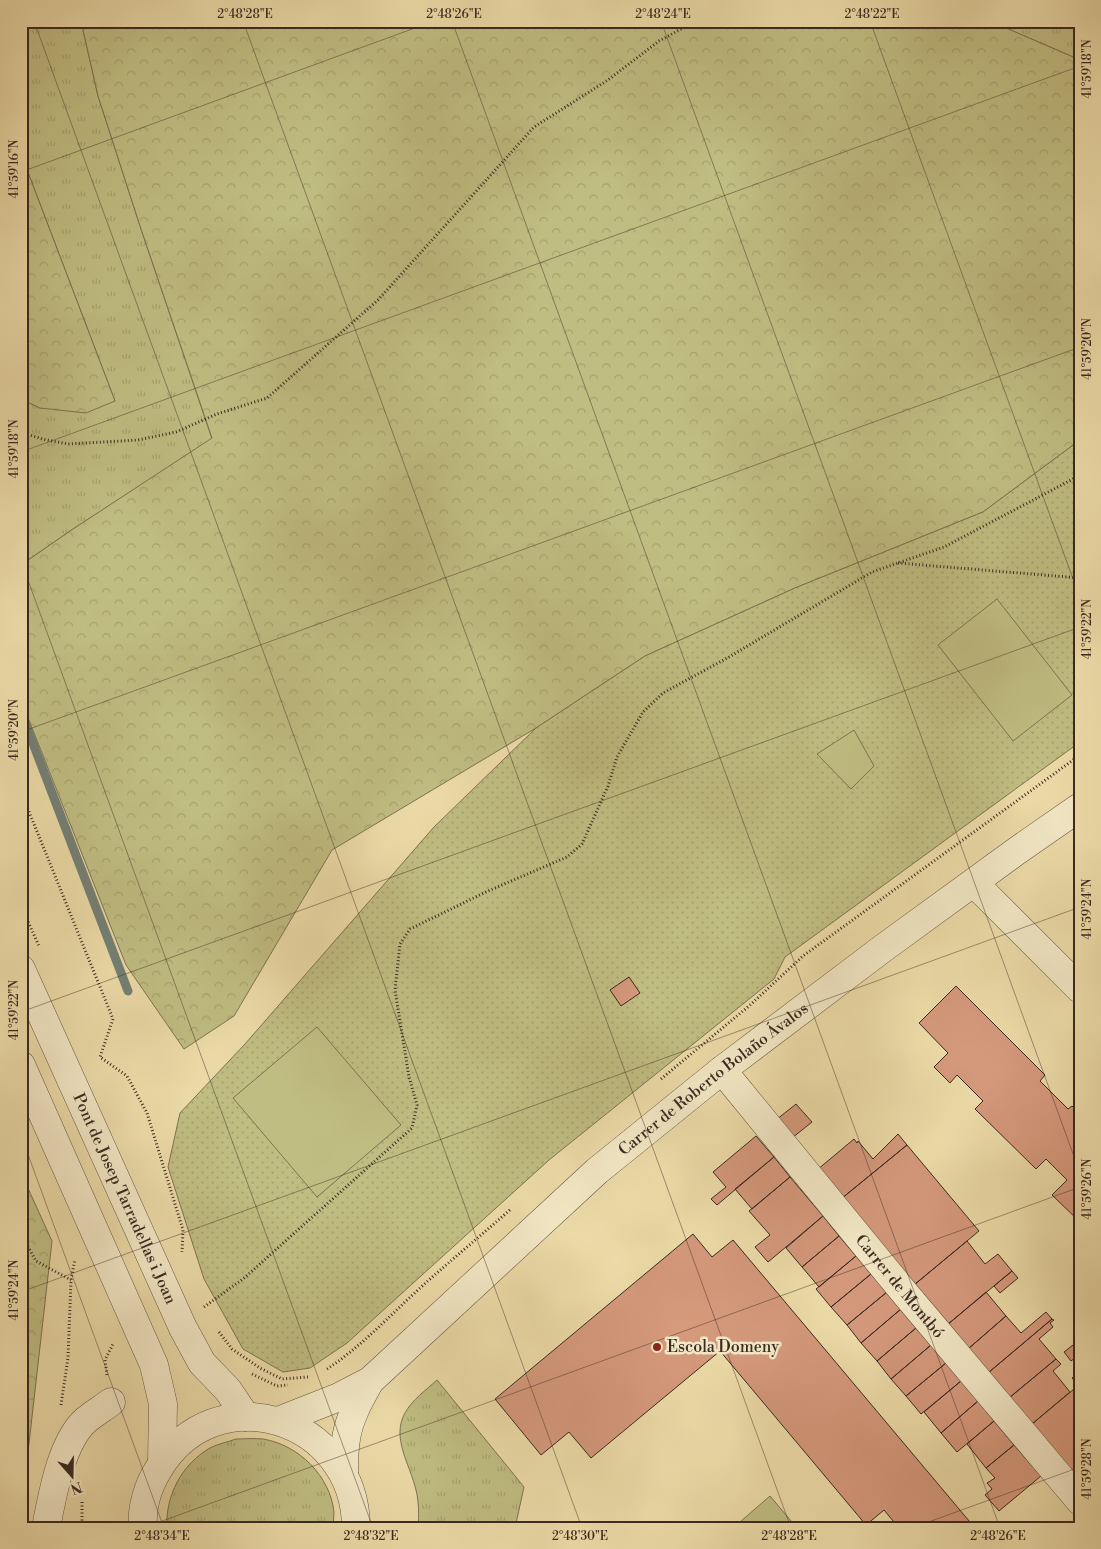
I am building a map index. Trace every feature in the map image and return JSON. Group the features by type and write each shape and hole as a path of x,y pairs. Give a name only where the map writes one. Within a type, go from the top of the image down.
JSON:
{"street":[{"name":"Carrer de Roberto Bolaño Ávalos","path":"278,1421 339,1397 370,1381 597,1171 722,1070 974,883 1080,807"},
{"path":"974,883 1080,989"},
{"name":"Pont de Josep Tarradellas i Joan","path":"21,969 183,1328 202,1363 228,1390 246,1417"},
{"path":"21,1065 154,1364 163,1404 162,1461"},
{"name":"Carrer de Montbó","path":"722,1070 1080,1501"},
{"name":"Carrer de Roberto Bolaño Ávalos","path":"344,1475 345,1441 348,1426 370,1381"},
{"path":"46,1528 54,1483 71,1441 84,1421 111,1402"},
{"path":"143,1528 144,1508 148,1491 162,1461 179,1444 199,1430 222,1421 246,1417 266,1418 295,1427 323,1447 335,1460 352,1494 356,1514 356,1528"}],"path":[{"path":"21,432 68,444 138,440 176,432 217,414 267,398 378,300 534,127 608,80 659,41 696,21"},
{"path":"21,446 27,434"},
{"path":"201,1309 243,1279 412,1128 417,1105 409,1076 395,990 400,944 410,929 488,891 567,857 582,844 608,786 617,757 643,712 664,693 729,657 872,572 944,547 1075,478 1080,473"},
{"path":"897,563 1080,578"},
{"path":"658,1083 749,1006 803,956 1080,755"},
{"path":"21,792 113,1019 100,1057 127,1076 146,1113 183,1230 181,1259"},
{"path":"321,1373 340,1360 390,1318 516,1204"},
{"path":"21,1234 36,1261 71,1280"},
{"path":"71,1441 59,1413 68,1358 71,1280 76,1256"},
{"path":"217,1328 232,1349 260,1368 282,1379 314,1377"}],"green space":[{"path":"21,21 81,21 98,96 212,439 21,565 21,399 40,408 115,401 21,154"},
{"path":"81,21 990,21 1080,60 1080,440 983,512 795,588 645,656 536,728 332,850 234,1016 184,1049 126,965 21,700 21,565 212,438 98,96"},
{"path":"990,21 1080,21 1080,60"},
{"path":"21,154 115,401 86,413 40,408 21,399"},
{"path":"1080,440 1080,742 785,957 774,979 549,1160 347,1343 310,1368 283,1372 243,1349 204,1279 168,1167 180,1113 245,1044 434,827 536,728 645,656 795,588 983,512"},
{"path":"997,599 1072,695 1013,741 938,645"},
{"path":"854,730 874,766 851,789 817,754"},
{"path":"317,1027 401,1125 317,1197 233,1098"},
{"path":"21,1173 52,1241 21,1514"},
{"path":"437,1380 524,1487 515,1528 418,1528 417,1495 403,1451 400,1432 401,1422 411,1404"},
{"path":"236,1439 263,1439 276,1442 300,1455 310,1464 326,1486 331,1499 334,1512 333,1528 167,1528 167,1516 172,1493 184,1472 191,1463 210,1448"},
{"path":"770,1496 797,1528 733,1528"}],"building":[{"path":"629,977 640,993 621,1006 610,990"},
{"path":"956,986 1045,1075 1040,1081 1068,1109 1072,1106 1080,1114 1080,1222 1052,1195 1067,1180 1046,1159 1036,1169 975,1109 983,1101 957,1075 950,1083 934,1067 948,1053 919,1023"},
{"path":"796,1104 812,1122 792,1138 776,1120"},
{"path":"898,1134 907,1145 841,1199 817,1170 854,1139 857,1143 858,1141 873,1159"},
{"path":"756,1136 774,1157 717,1205 711,1199 726,1187 713,1172"},
{"path":"907,1145 979,1231 914,1285 841,1199"},
{"path":"774,1157 790,1177 752,1209 735,1189"},
{"path":"790,1177 823,1216 768,1262 755,1247 770,1235 749,1211"},
{"path":"823,1216 839,1236 802,1267 786,1248"},
{"path":"693,1234 712,1257 733,1240 975,1528 899,1528 884,1510 866,1525 720,1351 591,1458 569,1432 541,1455 495,1399"},
{"path":"839,1236 856,1256 819,1287 802,1267"},
{"path":"967,1241 985,1264 998,1254 1012,1271 947,1325 914,1285"},
{"path":"856,1256 871,1274 831,1307 816,1289"},
{"path":"1012,1271 1018,1278 1000,1293 994,1286"},
{"path":"871,1274 887,1292 847,1325 831,1307"},
{"path":"887,1292 901,1309 861,1343 847,1325"},
{"path":"986,1292 1006,1316 968,1349 947,1325"},
{"path":"901,1309 916,1328 877,1361 861,1343"},
{"path":"1046,1312 1052,1319 988,1373 968,1349 1006,1316 1021,1333"},
{"path":"1052,1319 1054,1320 1050,1323 1053,1327 1039,1339 1056,1359 1009,1398 988,1373"},
{"path":"916,1328 931,1345 891,1379 877,1361"},
{"path":"931,1345 946,1363 906,1396 891,1379"},
{"path":"1073,1345 1080,1354 1071,1361 1064,1352"},
{"path":"1056,1359 1061,1364 1053,1371 1070,1392 1032,1424 1009,1398"},
{"path":"946,1363 961,1381 921,1414 906,1396"},
{"path":"1080,1371 1080,1384 1078,1385 1072,1378"},
{"path":"961,1381 978,1401 941,1433 924,1412"},
{"path":"1080,1384 1080,1482 1032,1424"},
{"path":"978,1401 994,1421 957,1452 941,1433"},
{"path":"994,1421 1014,1445 986,1468 967,1444"},
{"path":"1014,1445 1041,1476 999,1511 985,1495 992,1489 987,1483 995,1478 986,1468"}],"waterway":[{"path":"21,712 128,991"}],"place":[{"name":"Escola Domeny","path":"657,1347"}]}
